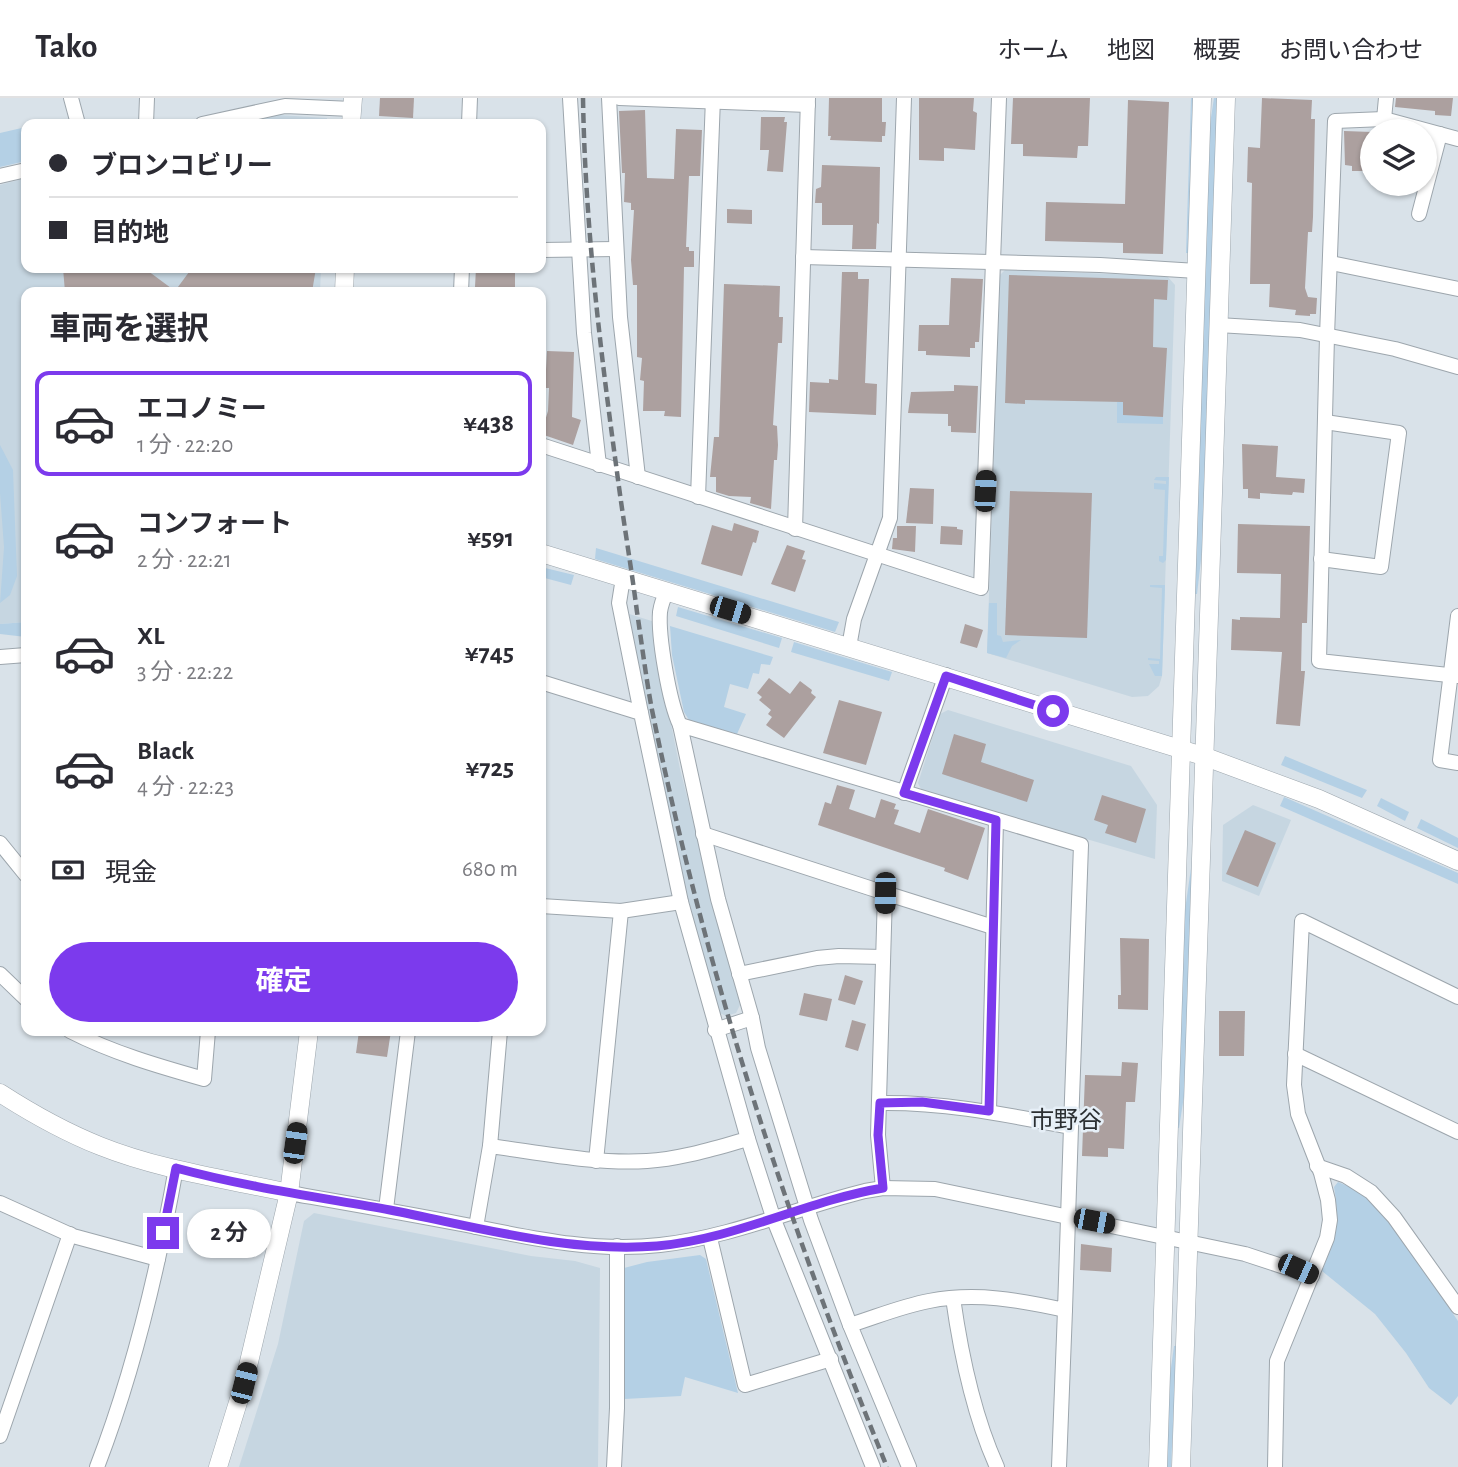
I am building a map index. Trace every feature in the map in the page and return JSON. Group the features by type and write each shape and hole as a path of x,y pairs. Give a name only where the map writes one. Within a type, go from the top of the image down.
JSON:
{"street":[{"path":"71,98 77,119"},
{"path":"146,119 147,98"},
{"path":"241,115 242,98"},
{"path":"468,119 470,98"},
{"path":"570,98 584,333 599,465"},
{"path":"609,98 620,317 638,477"},
{"path":"619,98 808,101 794,529"},
{"path":"849,647 854,619 890,518 904,98"},
{"path":"546,447 981,588 999,98"},
{"path":"1158,1467 1202,98"},
{"path":"1181,1467 1226,98"},
{"path":"1384,119 1386,98"},
{"path":"698,497 713,100"},
{"path":"224,119 285,106 352,110"},
{"path":"1360,120 1335,121 1319,661 1454,676"},
{"path":"1437,133 1458,139"},
{"path":"1419,214 1440,134"},
{"path":"0,176 21,171"},
{"path":"546,250 616,249"},
{"path":"803,257 1100,265 1197,271"},
{"path":"1331,263 1458,289"},
{"path":"1218,325 1280,328 1327,336 1395,349 1458,367"},
{"path":"1321,559 1381,567 1399,433 1325,422"},
{"path":"546,555 1203,756 1318,799 1458,861"},
{"path":"623,578 619,603 641,713 681,902 715,1030 775,1220 873,1467"},
{"path":"667,590 660,611 663,650 674,713 680,724 703,834 758,1048 807,1208 850,1325 909,1467"},
{"path":"1458,616 1454,676 1440,760 1458,763"},
{"path":"0,657 21,655"},
{"path":"904,793 946,676"},
{"path":"546,684 641,713"},
{"path":"680,724 1081,845 1070,1216 1059,1467"},
{"path":"989,1111 996,820"},
{"path":"703,834 993,927"},
{"path":"0,843 21,866"},
{"path":"883,1188 878,1135 885,893"},
{"path":"546,905 621,911 681,902"},
{"path":"596,1161 621,911"},
{"path":"1275,1467 1277,1361 1327,1238 1330,1220 1328,1200 1298,1114 1294,1085 1302,921 1458,997"},
{"path":"739,974 817,958 883,957"},
{"path":"0,974 21,994"},
{"path":"715,1030 752,1018"},
{"path":"80,1036 151,1065 204,1079 208,1036"},
{"path":"218,1467 250,1362 289,1193 308,1036"},
{"path":"386,1209 407,1036"},
{"path":"476,1227 491,1146 500,1036"},
{"path":"1295,1054 1458,1132"},
{"path":"0,1093 25,1109 100,1146 148,1162 289,1193 386,1209 539,1240 658,1246 710,1238 843,1197 883,1188 935,1189 1164,1235 1274,1261 1312,1276"},
{"path":"880,1103 922,1102 989,1111 1071,1127"},
{"path":"491,1146 596,1161 648,1161 691,1154 748,1139"},
{"path":"1317,1166 1346,1176 1371,1192 1394,1217 1458,1307"},
{"path":"97,1467 132,1361 158,1259 176,1168"},
{"path":"0,1203 70,1234 158,1259"},
{"path":"0,1436 70,1234"},
{"path":"710,1238 745,1385 831,1359"},
{"path":"614,1467 617,1408 617,1246"},
{"path":"850,1325 928,1301 953,1298 1003,1297 1065,1310"},
{"path":"953,1298 959,1343 997,1467"}],"shaded area":[{"path":"1191,98 1194,98 1189,253 1186,253"},
{"path":"1214,98 1219,98 1204,534 1197,594 1193,594 1209,130"},
{"path":"278,115 327,118 327,119 261,119"},
{"path":"21,128 21,162 0,167 0,133"},
{"path":"21,179 21,273 321,273 320,287 21,287 21,622 0,624 0,185"},
{"path":"1005,270 1167,276 1175,285 1162,676 1159,686 1148,696 1132,697 987,653 1000,275"},
{"path":"1117,402 1123,402 1123,415 1163,417 1163,424 1117,423"},
{"path":"0,445 13,470 17,576 10,595 0,603 4,547"},
{"path":"1156,477 1169,477 1166,560 1163,563 1159,561 1159,556 1163,556 1165,490 1154,489 1154,483 1166,484 1166,481 1154,480"},
{"path":"596,548 839,622 835,632 595,559"},
{"path":"546,568 574,575 571,585 546,578"},
{"path":"1150,585 1165,585 1162,676 1155,676 1149,664 1159,664 1159,661 1148,660 1160,659 1162,588"},
{"path":"989,603 997,603 997,635 1001,636 1003,642 1021,640 1012,646 1006,658 987,653"},
{"path":"678,607 782,638 779,648 676,616"},
{"path":"626,613 655,622 658,658 680,769 740,1005 736,1013 726,1016 718,1012 697,935 655,759"},
{"path":"21,622 21,636 0,634 0,624"},
{"path":"670,626 773,657 770,665 761,664 759,674 753,673 748,689 730,684 724,707 746,714 737,734 689,720 684,712 672,655"},
{"path":"794,642 892,672 889,681 791,652"},
{"path":"948,710 1131,766 1157,805 1155,859 922,791 918,783 940,714"},
{"path":"1285,756 1367,790 1362,798 1281,765"},
{"path":"1284,797 1458,873 1458,884 1280,806"},
{"path":"1381,798 1409,812 1405,821 1377,806"},
{"path":"1253,805 1291,820 1259,896 1222,881 1223,825"},
{"path":"1421,819 1458,838 1458,848 1417,828"},
{"path":"1192,861 1187,1077 1179,1128 1176,1128 1184,917"},
{"path":"1338,1182 1362,1192 1395,1229 1458,1321 1458,1396 1451,1405 1429,1388 1375,1314 1322,1271 1335,1230 1334,1187"},
{"path":"314,1213 531,1256 575,1261 600,1268 598,1467 239,1467 278,1344 304,1221"},
{"path":"700,1255 706,1259 738,1393 685,1377 681,1396 624,1399 624,1268"},
{"path":"1174,1346 1177,1346 1171,1467 1166,1467 1166,1404"}],"building":[{"path":"380,98 414,98 413,118 379,116"},
{"path":"829,98 882,98 882,122 886,122 882,142 830,140"},
{"path":"919,98 974,98 973,111 977,113 975,150 944,148 944,161 919,160"},
{"path":"1013,98 1090,98 1088,146 1078,146 1077,158 1023,156 1023,144 1011,144"},
{"path":"1262,98 1312,100 1311,119 1315,119 1313,217 1312,232 1308,232 1305,288 1308,297 1317,298 1316,314 1310,316 1295,315 1296,310 1269,307 1270,284 1250,284 1252,183 1247,182 1248,147 1260,148"},
{"path":"1396,98 1453,98 1451,116 1435,115 1435,111 1395,107"},
{"path":"1128,100 1169,102 1163,254 1123,253 1123,243 1045,241 1046,202 1125,204"},
{"path":"645,110 647,178 674,179 676,129 702,130 700,176 689,176 686,247 689,247 689,251 694,251 694,267 684,267 681,417 664,416 665,411 643,411 644,381 640,380 642,358 637,357 637,285 633,285 631,260 634,210 631,210 631,203 624,202 625,173 622,173 619,111"},
{"path":"761,117 785,117 784,122 787,122 783,172 767,171 769,150 760,150"},
{"path":"1344,131 1360,132 1360,171 1352,171 1352,166 1345,165"},
{"path":"822,165 880,167 876,249 852,249 853,225 822,225 822,203 815,203 816,189 821,187"},
{"path":"727,209 752,210 752,224 727,223"},
{"path":"842,272 858,272 858,279 869,279 865,383 877,384 876,415 809,412 810,382 829,383 829,379 838,380"},
{"path":"63,273 151,273 170,287 65,287"},
{"path":"188,273 315,273 313,287 178,287"},
{"path":"476,273 515,273 515,287 475,287"},
{"path":"1009,275 1168,280 1167,300 1154,299 1153,347 1167,348 1163,417 1123,415 1123,402 1025,400 1025,404 1005,403"},
{"path":"951,278 983,279 979,342 975,342 975,348 970,348 970,357 926,355 926,351 918,351 919,325 949,325"},
{"path":"724,284 780,286 782,343 778,343 773,425 777,426 778,445 777,460 774,460 771,509 750,503 751,497 729,496 716,492 716,477 710,477 714,437 719,437"},
{"path":"547,351 574,352 572,417 581,420 573,445 546,436 549,388 546,388"},
{"path":"954,385 978,386 976,433 951,432 948,414 908,413 911,392 954,391"},
{"path":"1242,444 1278,446 1276,477 1305,479 1304,493 1260,493 1260,499 1248,498 1248,489 1243,489"},
{"path":"910,488 934,489 933,524 906,523"},
{"path":"1010,491 1092,493 1087,638 1005,635"},
{"path":"734,523 759,531 742,576 701,564 712,525 732,531"},
{"path":"1238,524 1310,526 1307,623 1302,623 1301,671 1305,671 1300,726 1276,724 1282,652 1231,650 1232,619 1280,618 1281,574 1237,573"},
{"path":"897,526 916,526 915,552 892,549 893,538 897,538"},
{"path":"941,526 963,530 962,545 940,544"},
{"path":"787,545 805,551 802,559 806,560 795,592 771,584"},
{"path":"965,624 983,630 977,648 960,643"},
{"path":"769,678 790,694 800,681 812,690 811,693 816,697 784,738 766,725 772,717 768,714 771,710 759,700 762,697 757,693"},
{"path":"839,700 882,712 866,765 823,753"},
{"path":"954,734 986,744 981,762 1034,780 1027,802 942,774"},
{"path":"837,785 855,790 849,809 875,818 881,799 896,804 894,809 899,810 894,824 920,833 928,809 985,828 968,880 944,871 945,868 818,825 825,802 831,804"},
{"path":"1102,795 1146,809 1136,843 1105,833 1108,825 1094,820"},
{"path":"1245,830 1276,843 1258,887 1226,874"},
{"path":"1120,938 1149,939 1148,1010 1118,1009 1118,995 1121,995"},
{"path":"845,975 863,981 855,1005 838,1000"},
{"path":"804,993 832,999 827,1021 799,1015"},
{"path":"1219,1011 1245,1011 1244,1056 1219,1056"},
{"path":"852,1020 866,1024 858,1051 845,1047"},
{"path":"358,1036 390,1036 387,1057 356,1053"},
{"path":"1122,1062 1138,1063 1135,1102 1126,1102 1124,1149 1108,1148 1108,1157 1082,1156 1085,1075 1121,1076"},
{"path":"1081,1244 1112,1248 1111,1272 1080,1270"}],"railway":[{"path":"583,98 594,285 619,490 652,710 673,807 723,999 752,1094 816,1282 887,1467"}],"district":[{"name":"市野谷","path":"1066,1120"}],"route":[{"path":"163,1233 176,1168 289,1193 386,1209 539,1240 599,1247 658,1246 710,1238 775,1220 815,1205 883,1188 878,1135 880,1103 922,1102 989,1111 996,820 904,793 946,676 1053,711"}]}
